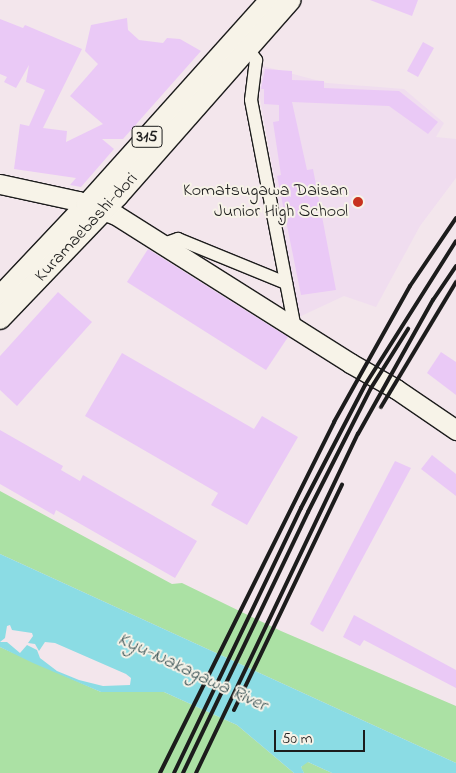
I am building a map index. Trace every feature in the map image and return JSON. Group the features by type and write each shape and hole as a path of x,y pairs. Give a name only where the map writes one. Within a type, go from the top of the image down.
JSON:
{"main road":[{"name":"Kuramaebashi-dori","path":"96,207 270,0"},
{"name":"Kuramaebashi-dori","path":"0,319 28,279 248,48 291,0"},
{"name":"Kuramaebashi-dori","path":"0,296 28,279"}],"street":[{"path":"248,48 256,60 251,100 296,328"},
{"path":"0,184 96,207 164,244 404,394 456,430"},
{"path":"164,244 178,239 286,283"}],"shaded area":[{"name":"Komatsugawa Daisan Junior High School","path":"263,66 327,83 404,89 444,123 436,137 456,139 456,178 420,226 376,307 344,296 299,317 259,92"}],"green space":[{"path":"0,491 172,584 182,583 281,631 456,706 456,763 0,554"},
{"path":"0,647 101,692 164,692 237,725 294,773 0,773"},
{"path":"304,762 332,773 304,773 301,768"}],"water":[{"name":"Kyu-Nakagawa River","path":"0,554 456,763 456,773 332,773 308,762 301,767 304,773 294,773 237,725 164,692 101,692 33,663 0,647","holes":["10,625 12,630 32,633 33,636 28,643 35,644 39,651 45,642 55,643 126,674 131,678 130,685 103,686 79,680 57,671 40,658 37,650 27,645 20,653 7,642 0,642 5,638 7,626"]}],"building":[{"path":"370,0 418,0 412,16"},
{"path":"127,18 128,30 139,40 163,43 167,38 180,39 201,51 123,139 102,139 114,149 81,187 70,185 76,178 14,169 20,124 29,126 45,90 26,82 29,65 16,88 4,82 7,77 0,74 0,19 23,28 25,25 82,49 43,128 67,131 66,142 103,124 70,96 98,64 85,51 91,25"},
{"path":"423,42 434,48 418,77 407,71"},
{"path":"265,69 292,71 292,80 324,81 324,88 399,91 438,122 428,134 389,106 292,102 307,170 313,169 336,290 301,295 277,176 281,175 273,122 279,121 279,105 264,104 264,89 261,89"},
{"path":"148,249 288,337 266,370 127,282"},
{"path":"58,292 92,322 17,406 0,390 0,356"},
{"path":"441,352 456,362 456,395 427,373"},
{"path":"122,353 254,429 262,416 298,437 247,525 211,505 218,493 85,416"},
{"path":"0,430 63,466 61,470 80,481 83,475 197,541 175,578 56,510 54,515 0,484"},
{"path":"432,455 456,474 456,496 421,469"},
{"path":"395,461 411,468 323,632 310,624"},
{"path":"354,615 456,670 456,688 364,640 360,646 343,637"}],"railway":[{"path":"160,773 334,422 410,286 456,218"},
{"path":"174,773 301,508 365,385 456,241"},
{"path":"196,773 358,434 433,300 456,266"},
{"path":"381,407 456,282"},
{"path":"183,773 308,512 371,388 408,329"},
{"path":"234,710 342,485"}],"place":[{"name":"Komatsugawa Daisan Junior High School","path":"358,202"}]}
